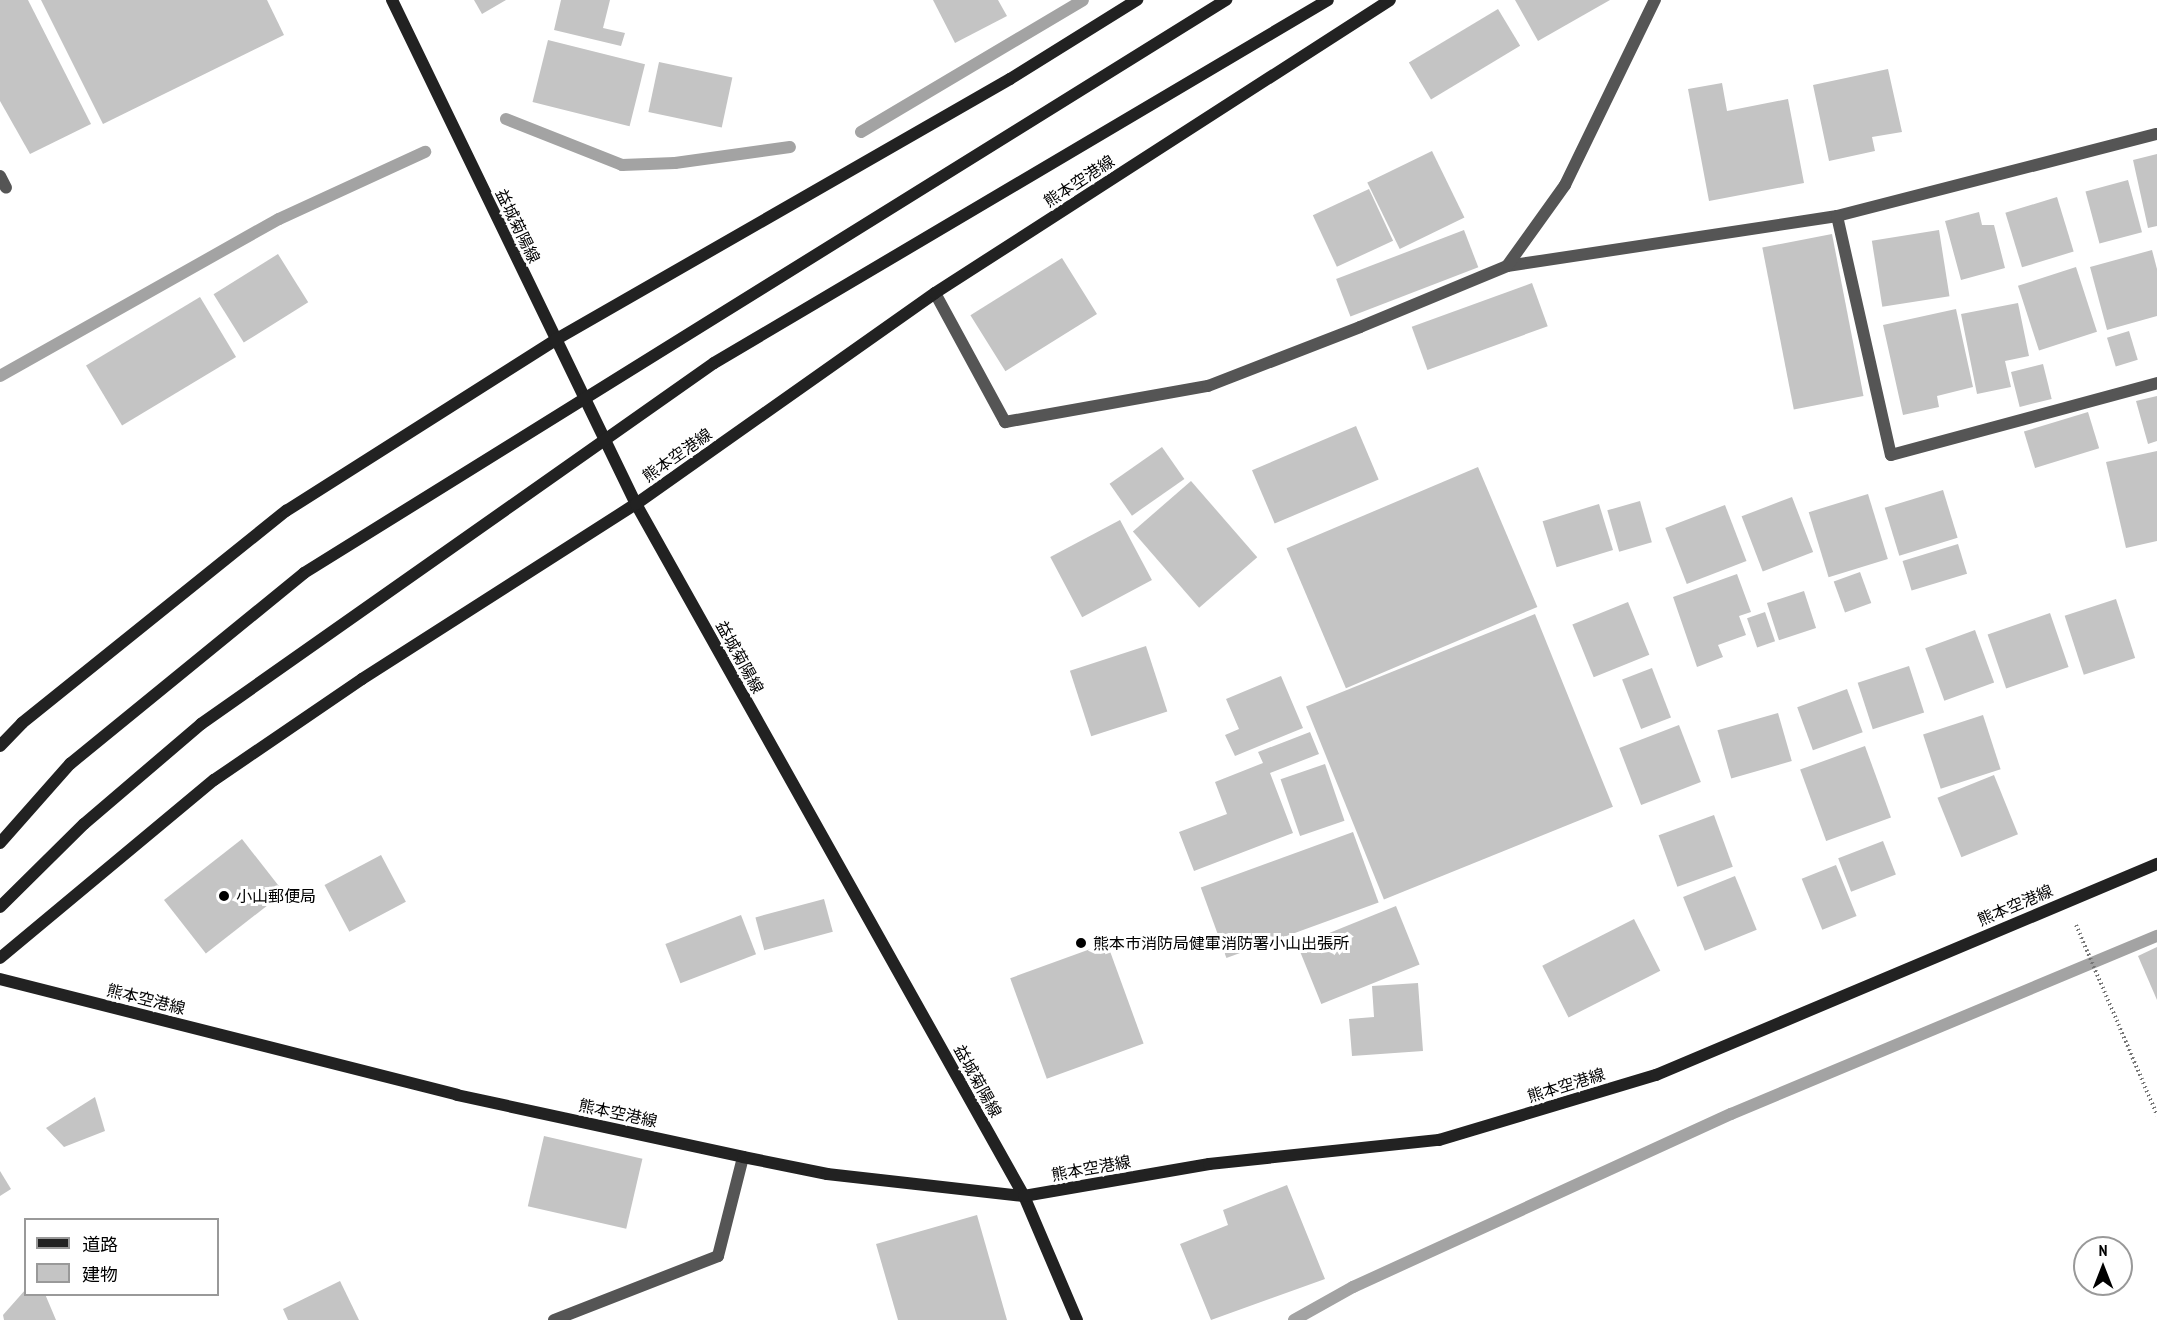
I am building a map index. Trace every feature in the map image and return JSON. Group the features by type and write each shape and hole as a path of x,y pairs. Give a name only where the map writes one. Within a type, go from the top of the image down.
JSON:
{"main road":[{"name":"益城菊陽線","path":"392,0 636,504 1024,1196 1077,1320"},
{"path":"0,746 22,723 286,511 555,340 1010,79 1137,0"},
{"path":"0,843 70,764 304,573 1226,0"},
{"name":"熊本空港線","path":"0,907 84,824 201,724 714,363 1328,0"},
{"name":"熊本空港線","path":"0,958 214,780 362,679 636,504 935,293 1390,0"},
{"name":"熊本空港線","path":"0,979 457,1095 743,1157 826,1174 1024,1196 1209,1164 1440,1140 1656,1075 2157,864"}],"street":[{"path":"1507,266 1565,185 1654,0"},
{"path":"935,293 1005,422 1208,386 1507,266 1837,216 2157,134"},
{"path":"1837,216 1891,455 2157,383"},
{"path":"554,1320 718,1256 743,1157"}],"path":[{"path":"2075,923 2157,1115"}],"building":[{"path":"0,0 28,0 91,124 30,154 0,101"},
{"path":"41,0 267,0 284,35 103,124"},
{"path":"474,0 506,0 482,14"},
{"path":"561,0 610,0 603,28 625,33 621,46 554,30"},
{"path":"933,0 998,0 1007,16 955,43"},
{"path":"1515,0 1610,0 1538,41"},
{"path":"1498,9 1520,46 1431,99 1409,63"},
{"path":"548,40 645,64 630,126 533,102"},
{"path":"659,62 732,78 722,127 648,112"},
{"path":"1888,69 1902,132 1872,137 1875,151 1829,161 1813,85"},
{"path":"1722,83 1727,111 1788,99 1804,183 1709,201 1688,89"},
{"path":"1432,151 1464,218 1400,249 1367,183"},
{"path":"2157,154 2157,226 2148,228 2133,160"},
{"path":"2128,180 2142,232 2099,244 2085,191"},
{"path":"1369,189 1393,241 1337,267 1313,215"},
{"path":"2057,197 2074,252 2022,267 2005,213"},
{"path":"1979,212 1982,225 1994,225 2005,268 1961,280 1945,221"},
{"path":"1464,230 1478,267 1350,316 1336,279"},
{"path":"1939,230 1949,296 1882,307 1872,241"},
{"path":"1832,234 1863,396 1794,410 1762,248"},
{"path":"2152,250 2157,269 2157,316 2107,330 2090,267"},
{"path":"278,254 308,302 244,343 214,294"},
{"path":"1062,258 1097,314 1005,371 970,315"},
{"path":"2076,267 2097,332 2039,351 2018,286"},
{"path":"1532,283 1548,326 1427,370 1412,327"},
{"path":"200,297 236,357 122,426 86,366"},
{"path":"2018,303 2029,356 2005,361 2011,387 1977,394 1961,314"},
{"path":"1956,309 1973,387 1937,396 1939,407 1903,415 1883,325"},
{"path":"2129,331 2138,360 2116,366 2107,338"},
{"path":"2043,364 2052,399 2020,407 2011,372"},
{"path":"2157,396 2157,441 2148,444 2136,401"},
{"path":"2088,412 2099,448 2035,468 2024,432"},
{"path":"1356,426 1379,479 1275,524 1252,470"},
{"path":"1162,447 1184,479 1132,516 1110,484"},
{"path":"2157,451 2157,541 2126,548 2106,462"},
{"path":"1478,467 1537,607 1346,688 1287,548"},
{"path":"1191,481 1257,557 1199,608 1133,532"},
{"path":"1943,490 1958,538 1899,556 1885,508"},
{"path":"1868,494 1888,559 1829,577 1809,512"},
{"path":"1792,497 1813,552 1763,571 1742,516"},
{"path":"1640,501 1652,542 1619,552 1607,510"},
{"path":"1599,504 1613,550 1557,567 1543,521"},
{"path":"1725,505 1747,561 1687,584 1665,528"},
{"path":"1120,520 1152,580 1082,617 1050,557"},
{"path":"1958,544 1967,574 1912,591 1903,561"},
{"path":"1860,572 1871,603 1845,613 1834,582"},
{"path":"1737,574 1751,612 1739,616 1746,635 1718,645 1723,657 1697,667 1673,597"},
{"path":"1804,591 1816,628 1779,640 1767,603"},
{"path":"2116,599 2135,658 2084,675 2065,616"},
{"path":"1628,602 1649,655 1594,677 1572,624"},
{"path":"1765,612 1775,641 1757,647 1747,618"},
{"path":"2050,613 2069,667 2006,688 1988,634"},
{"path":"1535,614 1613,807 1384,899 1306,707"},
{"path":"1975,630 1994,683 1944,701 1925,648"},
{"path":"1146,646 1167,712 1091,736 1070,671"},
{"path":"1909,666 1924,713 1873,729 1858,683"},
{"path":"1652,668 1671,717 1641,729 1622,679"},
{"path":"1281,676 1303,728 1235,756 1225,735 1239,729 1226,699"},
{"path":"1847,689 1863,732 1813,750 1797,707"},
{"path":"1778,713 1792,761 1731,778 1717,730"},
{"path":"1983,715 2001,769 1941,789 1923,734"},
{"path":"1679,725 1701,782 1641,805 1619,748"},
{"path":"1310,732 1319,754 1270,773 1293,833 1194,871 1179,832 1227,814 1215,782 1263,763 1258,752"},
{"path":"1865,746 1891,817 1826,841 1800,770"},
{"path":"1325,764 1345,821 1300,836 1281,779"},
{"path":"1994,775 2018,834 1961,857 1937,798"},
{"path":"1714,815 1733,867 1677,887 1659,835"},
{"path":"1353,832 1379,902 1226,958 1201,887"},
{"name":"小山郵便局","path":"242,839 284,893 206,954 164,900"},
{"path":"1883,841 1896,875 1851,892 1838,858"},
{"path":"381,855 406,902 349,932 324,885"},
{"path":"1836,865 1857,916 1822,930 1802,879"},
{"path":"1735,876 1757,930 1705,951 1683,897"},
{"path":"824,899 833,932 764,950 755,917"},
{"path":"1396,906 1420,964 1321,1004 1298,946"},
{"path":"741,915 756,954 680,983 665,944"},
{"path":"1634,919 1660,971 1569,1017 1542,966"},
{"path":"1107,943 1144,1044 1047,1079 1010,978"},
{"path":"2157,947 2157,1000 2138,956"},
{"path":"1418,983 1423,1051 1352,1056 1349,1019 1374,1017 1372,986"},
{"path":"95,1097 105,1131 64,1147 46,1128"},
{"path":"544,1136 642,1159 626,1229 528,1206"},
{"path":"0,1171 11,1189 0,1196"},
{"path":"1287,1185 1325,1279 1211,1320 1180,1244 1228,1225 1223,1210"},
{"path":"977,1215 1007,1320 898,1320 876,1244"},
{"path":"340,1281 359,1320 288,1320 283,1309"},
{"path":"24,1291 24,1296 46,1296 56,1320 4,1320 3,1315"}],"waterway":[{"path":"861,132 1083,0"},
{"path":"506,119 622,165 675,163 790,147"},
{"path":"0,376 279,219 425,152"},
{"path":"1294,1320 1353,1287 1731,1114 2157,936"}],"place":[{"name":"小山郵便局","path":"224,896"},
{"name":"熊本市消防局健軍消防署小山出張所","path":"1081,943"}]}
